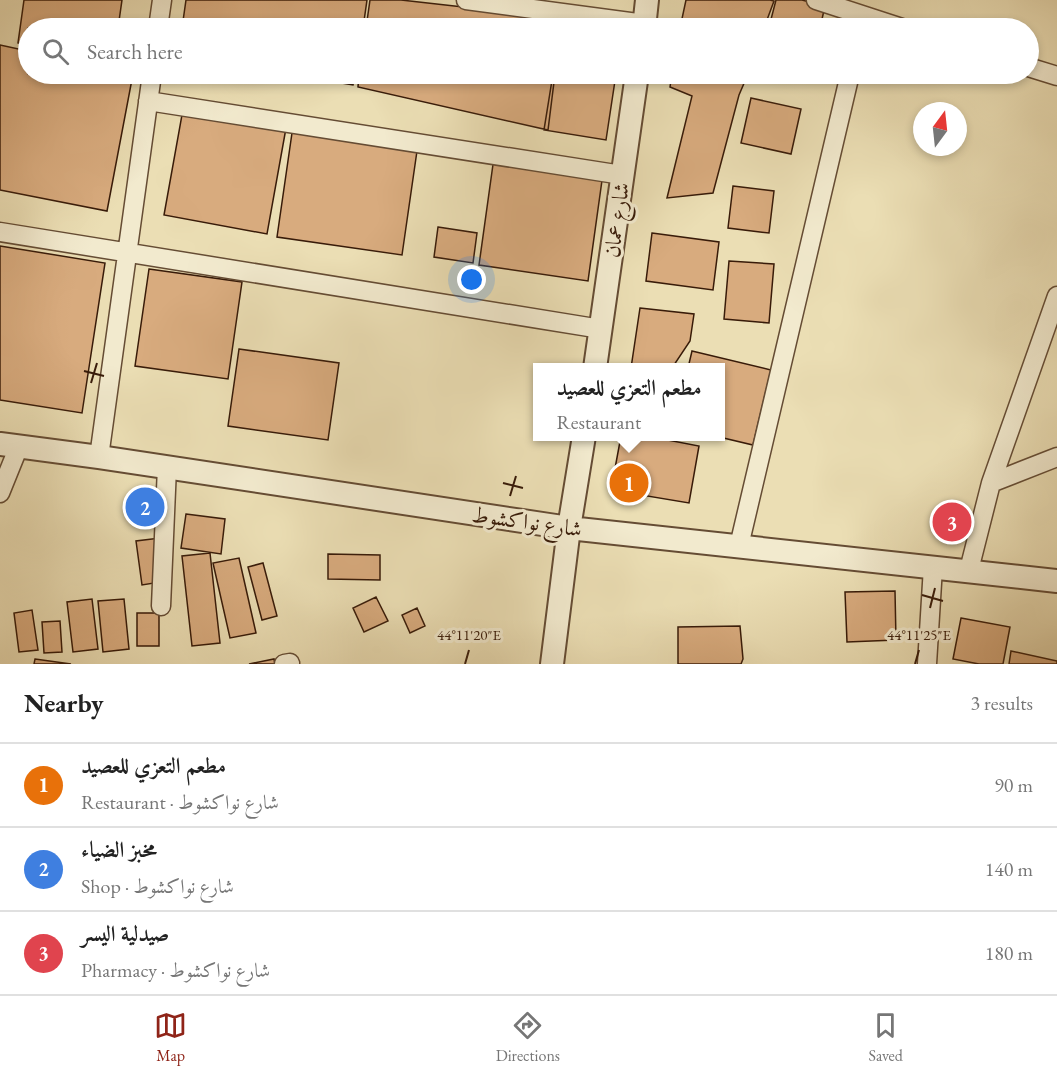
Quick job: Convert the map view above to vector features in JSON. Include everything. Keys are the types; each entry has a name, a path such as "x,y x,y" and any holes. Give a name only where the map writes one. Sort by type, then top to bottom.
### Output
{"street":[{"path":"159,18 162,0"},
{"path":"466,0 589,18"},
{"path":"645,18 648,0"},
{"path":"816,0 852,18"},
{"path":"1039,70 1057,76"},
{"path":"99,457 151,84"},
{"name":"شارع عمان","path":"596,363 636,84"},
{"path":"739,546 848,84"},
{"path":"148,101 622,175"},
{"path":"0,232 601,329"},
{"path":"969,570 991,483 1057,296"},
{"path":"552,664 569,528 583,441"},
{"path":"0,493 9,445"},
{"name":"شارع نواكشوط","path":"9,445 569,528 1057,581"},
{"path":"991,483 1057,457"},
{"path":"161,606 167,467"},
{"path":"927,664 933,567"},
{"path":"284,664 290,663"}],"building":[{"path":"24,0 122,0 119,18 21,18"},
{"path":"186,0 367,0 364,18 183,18"},
{"path":"370,0 401,0 561,18 367,18"},
{"path":"686,0 774,1 768,18 682,18"},
{"path":"776,0 802,0 825,6 822,18 771,18"},
{"path":"0,45 18,49 18,84 131,84 107,211 0,190"},
{"path":"358,84 554,84 548,130 358,87"},
{"path":"551,84 614,84 606,140 544,130"},
{"path":"670,84 744,84 713,193 667,198 692,96 670,87"},
{"path":"185,98 288,117 267,234 164,215"},
{"path":"751,98 801,109 791,154 741,143"},
{"path":"293,126 418,144 402,255 277,237"},
{"path":"495,150 604,166 588,281 479,265"},
{"path":"733,186 774,191 769,233 728,228"},
{"path":"438,227 477,233 473,263 434,257"},
{"path":"652,233 719,242 713,290 646,281"},
{"path":"0,246 105,263 82,413 0,400"},
{"path":"729,261 774,264 769,323 724,319"},
{"path":"149,269 242,282 228,379 135,366"},
{"path":"640,308 694,314 690,341 675,363 632,363"},
{"path":"239,349 339,363 328,440 228,426"},
{"path":"692,351 771,370 753,445 725,438 725,363 689,363"},
{"path":"620,441 673,441 699,446 689,503 611,490"},
{"path":"186,514 225,519 221,554 181,548"},
{"path":"160,538 167,581 142,585 136,541"},
{"path":"210,553 220,643 192,646 182,556"},
{"path":"328,554 380,555 380,580 328,579"},
{"path":"239,558 256,633 230,638 213,563"},
{"path":"263,563 277,616 262,620 248,567"},
{"path":"895,591 896,640 847,642 845,592"},
{"path":"376,597 388,621 364,632 353,608"},
{"path":"92,599 98,649 73,652 67,602"},
{"path":"124,599 129,649 103,652 98,601"},
{"path":"417,608 425,626 410,633 402,615"},
{"path":"32,610 38,650 19,652 14,613"},
{"path":"137,613 159,613 159,646 137,646"},
{"path":"961,618 1010,627 1003,664 979,664 953,659"},
{"path":"60,621 62,652 44,653 42,622"},
{"path":"740,626 743,659 741,664 678,664 678,627"},
{"path":"1011,651 1057,661 1057,664 1009,664"},
{"path":"35,659 71,664 34,664"},
{"path":"274,659 275,664 249,664"}],"place":[{"name":"مطعم التعزي للعصيد","path":"629,483"},
{"name":"مخبز الضياء","path":"145,507"},
{"name":"صيدلية اليسر","path":"952,522"}]}
